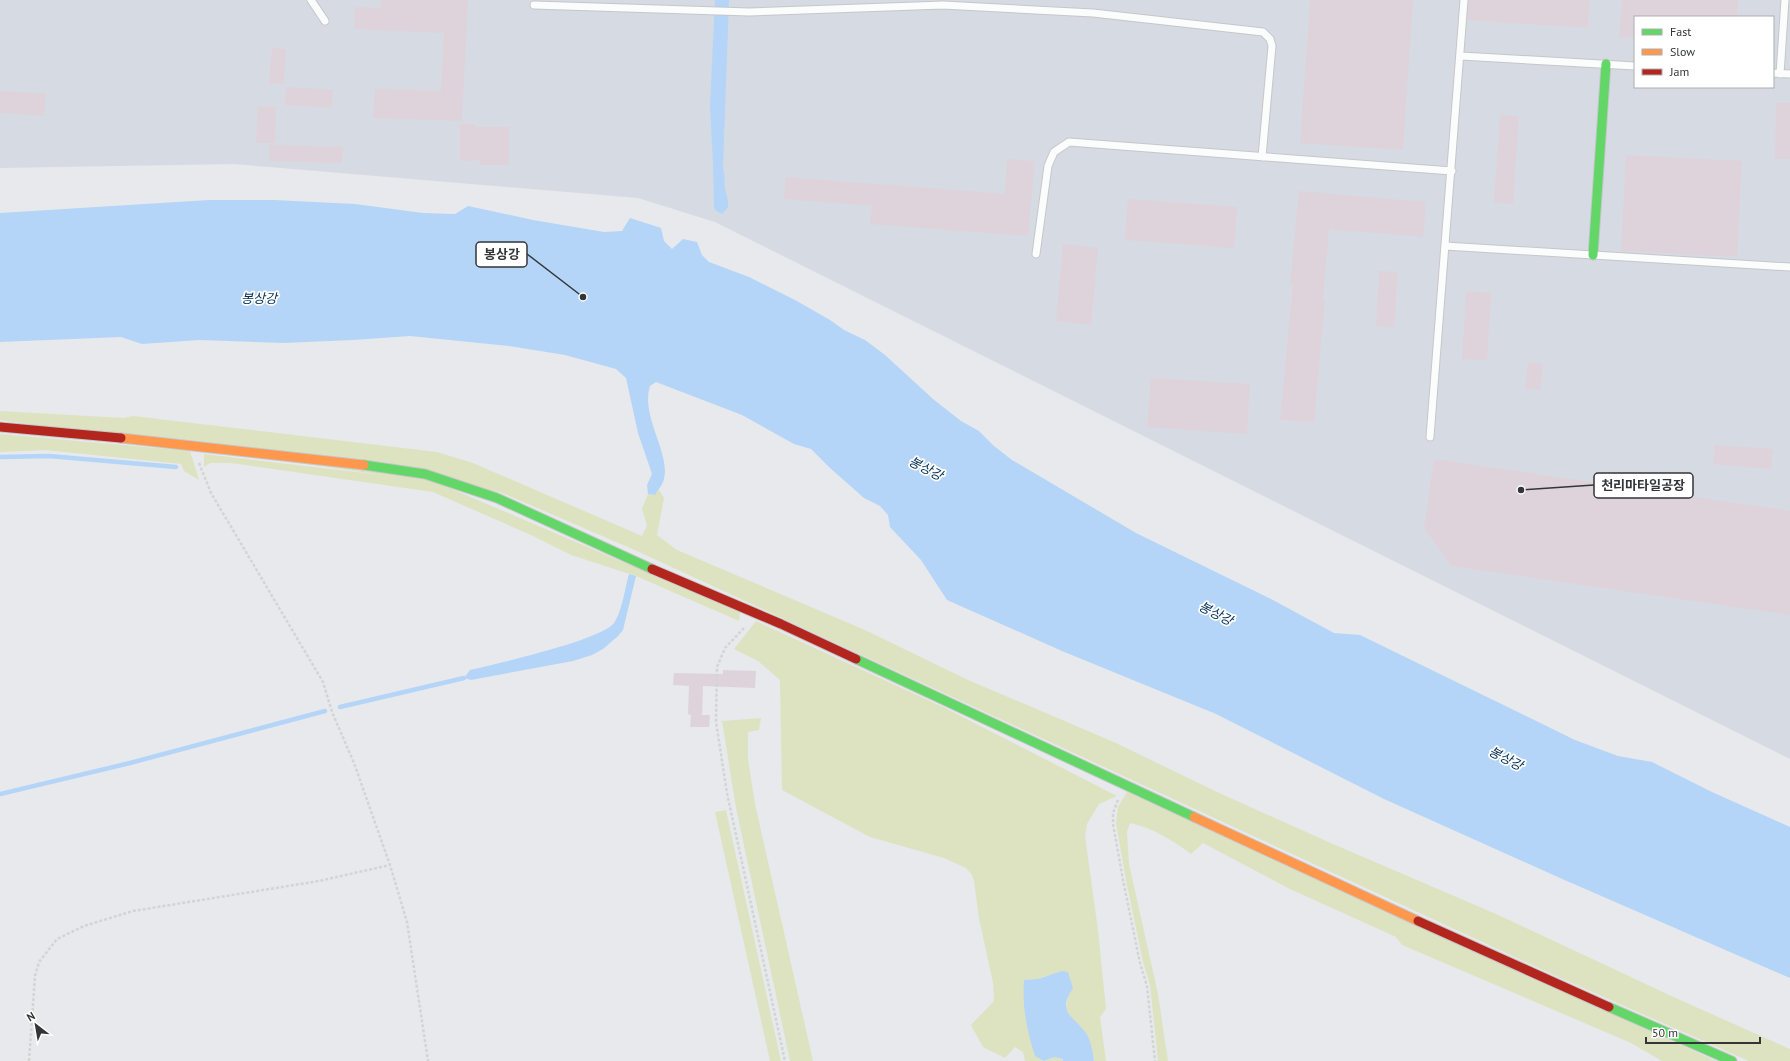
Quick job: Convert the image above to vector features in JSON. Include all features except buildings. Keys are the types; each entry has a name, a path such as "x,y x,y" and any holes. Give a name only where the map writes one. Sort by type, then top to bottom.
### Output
{"main road":[{"path":"1593,255 1606,64"},
{"path":"0,426 195,445 363,464 425,474 497,498 630,560 757,614 924,690 1126,786 1546,979 1732,1061"}],"lane":[{"path":"311,0 324,21"},
{"path":"1430,437 1461,56 1464,0"},
{"path":"1785,0 1776,74 1790,74"},
{"path":"534,5 749,12 943,5 1093,13 1263,32 1270,39 1272,46 1262,157"},
{"path":"1461,56 1634,66"},
{"path":"1036,254 1048,166 1054,152 1068,142 1452,171"},
{"path":"1445,246 1790,267"}],"path":[{"path":"195,445 200,466 211,494 323,682 332,712 354,763 390,865 406,922 428,1061"},
{"path":"757,614 725,648 717,667 716,722 727,793 785,1061"},
{"path":"1126,786 1115,806 1113,824 1140,963 1147,986 1155,1061"},
{"path":"29,1061 35,976 39,962 56,939 84,926 134,911 319,881 390,865"}],"shaded area":[{"path":"0,0 1790,0 1790,759 715,222 638,198 234,164 0,168"}],"green space":[{"path":"0,411 124,418 133,416 437,452 473,463 642,536 647,525 642,509 648,494 654,495 659,490 664,498 657,535 677,550 865,630 966,679 1116,743 1217,792 1496,914 1680,1000 1790,1049 1790,1061 1749,1061 1556,976 637,551 500,492 0,420"},
{"path":"0,434 190,451 199,480 184,471 181,464 45,450 0,452"},
{"path":"204,454 433,481 740,612 739,621 636,576 571,555 531,535 433,492 231,463 210,463 204,467"},
{"path":"756,621 945,708 1117,796 1099,804 1087,824 1085,836 1098,930 1106,1009 1100,1017 1106,1061 1094,1061 1092,1051 1080,1026 1071,1019 1066,1008 1068,996 1049,975 1038,979 1024,980 1044,1061 1025,1061 1023,1052 1015,1047 1005,1058 983,1047 971,1025 994,1001 993,983 979,918 972,875 966,868 944,858 870,837 782,790 780,680 758,661 734,649"},
{"path":"761,718 759,730 748,732 748,759 755,804 813,1061 790,1061 736,808 722,721"},
{"path":"1127,792 1716,1061 1662,1061 1631,1043 1402,945 1396,937 1290,889 1203,843 1191,854 1162,835 1147,828 1130,823 1127,832 1129,864 1158,994 1168,1061 1158,1061 1150,985 1143,962 1116,823 1118,807"},
{"path":"726,810 781,1061 770,1061 715,812"},
{"path":"1054,1057 1063,1059 1063,1061 1044,1061"}],"water":[{"path":"715,0 729,0 723,168 728,207 722,214 715,210 714,206 710,106"},
{"path":"209,200 274,200 355,204 423,213 455,214 468,206 533,220 604,232 622,231 630,218 661,228 664,241 672,249 683,239 697,242 702,255 709,262 749,277 795,300 830,320 844,330 865,340 885,355 933,399 961,421 979,431 994,446 1012,460 1136,533 1271,599 1334,633 1360,635 1575,740 1618,756 1652,762 1712,792 1790,827 1790,978 1560,878 1384,799 1216,714 1062,651 947,600 921,560 890,527 888,515 880,506 864,498 811,449 794,444 742,415 656,382 650,386 648,398 649,411 661,448 665,471 663,482 655,495 648,494 647,485 652,474 638,433 626,378 616,369 565,355 509,346 410,336 284,343 199,340 142,344 121,337 0,342 0,213"},
{"path":"629,574 636,576 623,630 603,649 592,655 573,661 471,680 464,678 470,670 547,651 590,637 605,630 614,623 617,618"},
{"path":"1062,971 1068,972 1073,988 1068,996 1066,1009 1088,1036 1092,1047 1094,1061 1063,1061 1063,1059 1054,1057 1044,1061 1035,1056 1026,1019 1024,980 1038,979"}],"waterway":[{"path":"0,457 49,456 176,467"},
{"path":"340,707 464,678"},
{"path":"0,794 130,763 325,711"}],"traffic: fast":[{"path":"1593,255 1606,64"},
{"path":"364,465 425,474 497,498 652,569"},
{"path":"856,659 1194,817"},
{"path":"1609,1007 1732,1061"}],"traffic: slow":[{"path":"121,438 364,465"},
{"path":"1194,817 1418,921"}],"traffic: jam":[{"path":"0,427 121,438"},
{"path":"652,569 781,624 856,659"},
{"path":"1418,921 1609,1007"}],"place":[{"name":"봉상강","path":"583,297"},
{"name":"천리마타일공장","path":"1521,490"}]}
